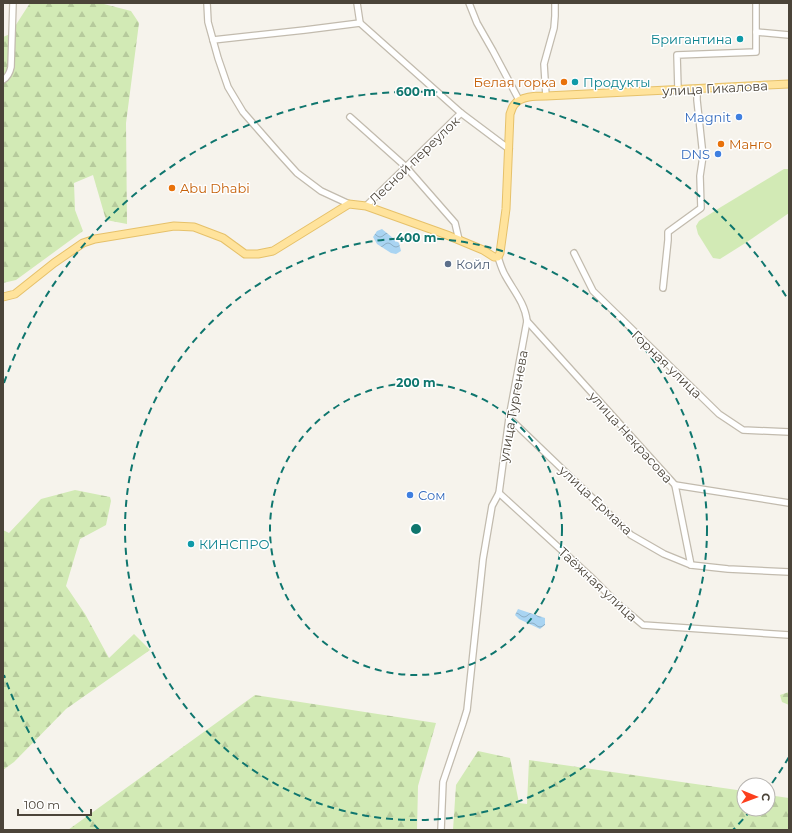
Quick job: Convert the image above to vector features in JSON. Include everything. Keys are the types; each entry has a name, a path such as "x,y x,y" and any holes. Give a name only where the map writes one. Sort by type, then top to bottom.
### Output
{"main road":[{"name":"улица Гикалова","path":"519,100 527,97 789,84"},
{"path":"3,297 14,294 83,243 95,239 174,226 194,226 223,238 245,254 258,254 273,251 349,204 366,206 459,240 483,250 494,258 498,257 500,253 506,209 510,114 514,105 519,100"}],"street":[{"path":"3,80 9,74 11,67 13,3"},
{"path":"207,3 208,22 218,58 228,87 243,112 297,173 321,191 349,204"},
{"path":"357,3 360,23 461,113 509,149"},
{"path":"469,3 476,23 519,100"},
{"path":"546,96 544,64 554,28 555,3"},
{"path":"678,89 677,55 756,52 756,3"},
{"path":"213,40 360,23"},
{"path":"756,32 789,35"},
{"path":"663,288 668,232 701,208 700,176 703,156 697,89"},
{"name":"Лесной переулок","path":"366,206 461,113"},
{"path":"350,117 406,167 455,223 459,240"},
{"name":"Горная улица","path":"574,252 593,291 719,414 743,430 789,432"},
{"name":"улица Тургенева","path":"441,830 443,782 467,710 483,559 492,506 499,493 509,418 527,320 526,313 521,302 504,274 498,257"},
{"name":"улица Некрасова","path":"527,320 675,485 789,503"},
{"name":"улица Ермака","path":"509,418 631,534 664,554 691,565 728,569 789,572"},
{"path":"675,485 691,565"},
{"name":"Таёжная улица","path":"499,493 592,578 617,603 643,625 789,635"}],"green space":[{"path":"30,3 100,3 131,11 139,23 126,123 127,224 106,220 93,175 74,183 75,210 83,231 16,280 3,283 3,37 10,34"},
{"path":"784,169 789,169 789,213 720,259 713,258 698,234 696,226 699,221"},
{"path":"75,490 110,497 111,501 106,525 80,539 66,586 85,614 109,658 134,634 150,650 66,709 14,762 3,770 3,530 9,533 41,499"},
{"path":"789,692 789,705 782,702 780,695"},
{"path":"255,695 436,723 418,786 417,830 68,830"},
{"path":"478,751 510,758 519,803 527,804 529,760 736,790 736,817 776,817 776,796 789,798 789,830 453,830 456,785"}],"water":[{"path":"382,229 399,243 401,251 396,254 391,253 377,244 373,237 377,231"},
{"path":"518,609 545,618 545,625 540,629 519,619 515,615"}],"place":[{"name":"Бригантина","path":"740,39"},
{"name":"Белая горка","path":"564,82"},
{"name":"Продукты","path":"575,82"},
{"name":"Magnit","path":"739,117"},
{"name":"Манго","path":"721,144"},
{"name":"DNS","path":"718,154"},
{"name":"Abu Dhabi","path":"172,188"},
{"name":"Койл","path":"448,264"},
{"name":"Сом","path":"410,495"},
{"name":"КИНСПРО","path":"191,544"}]}
